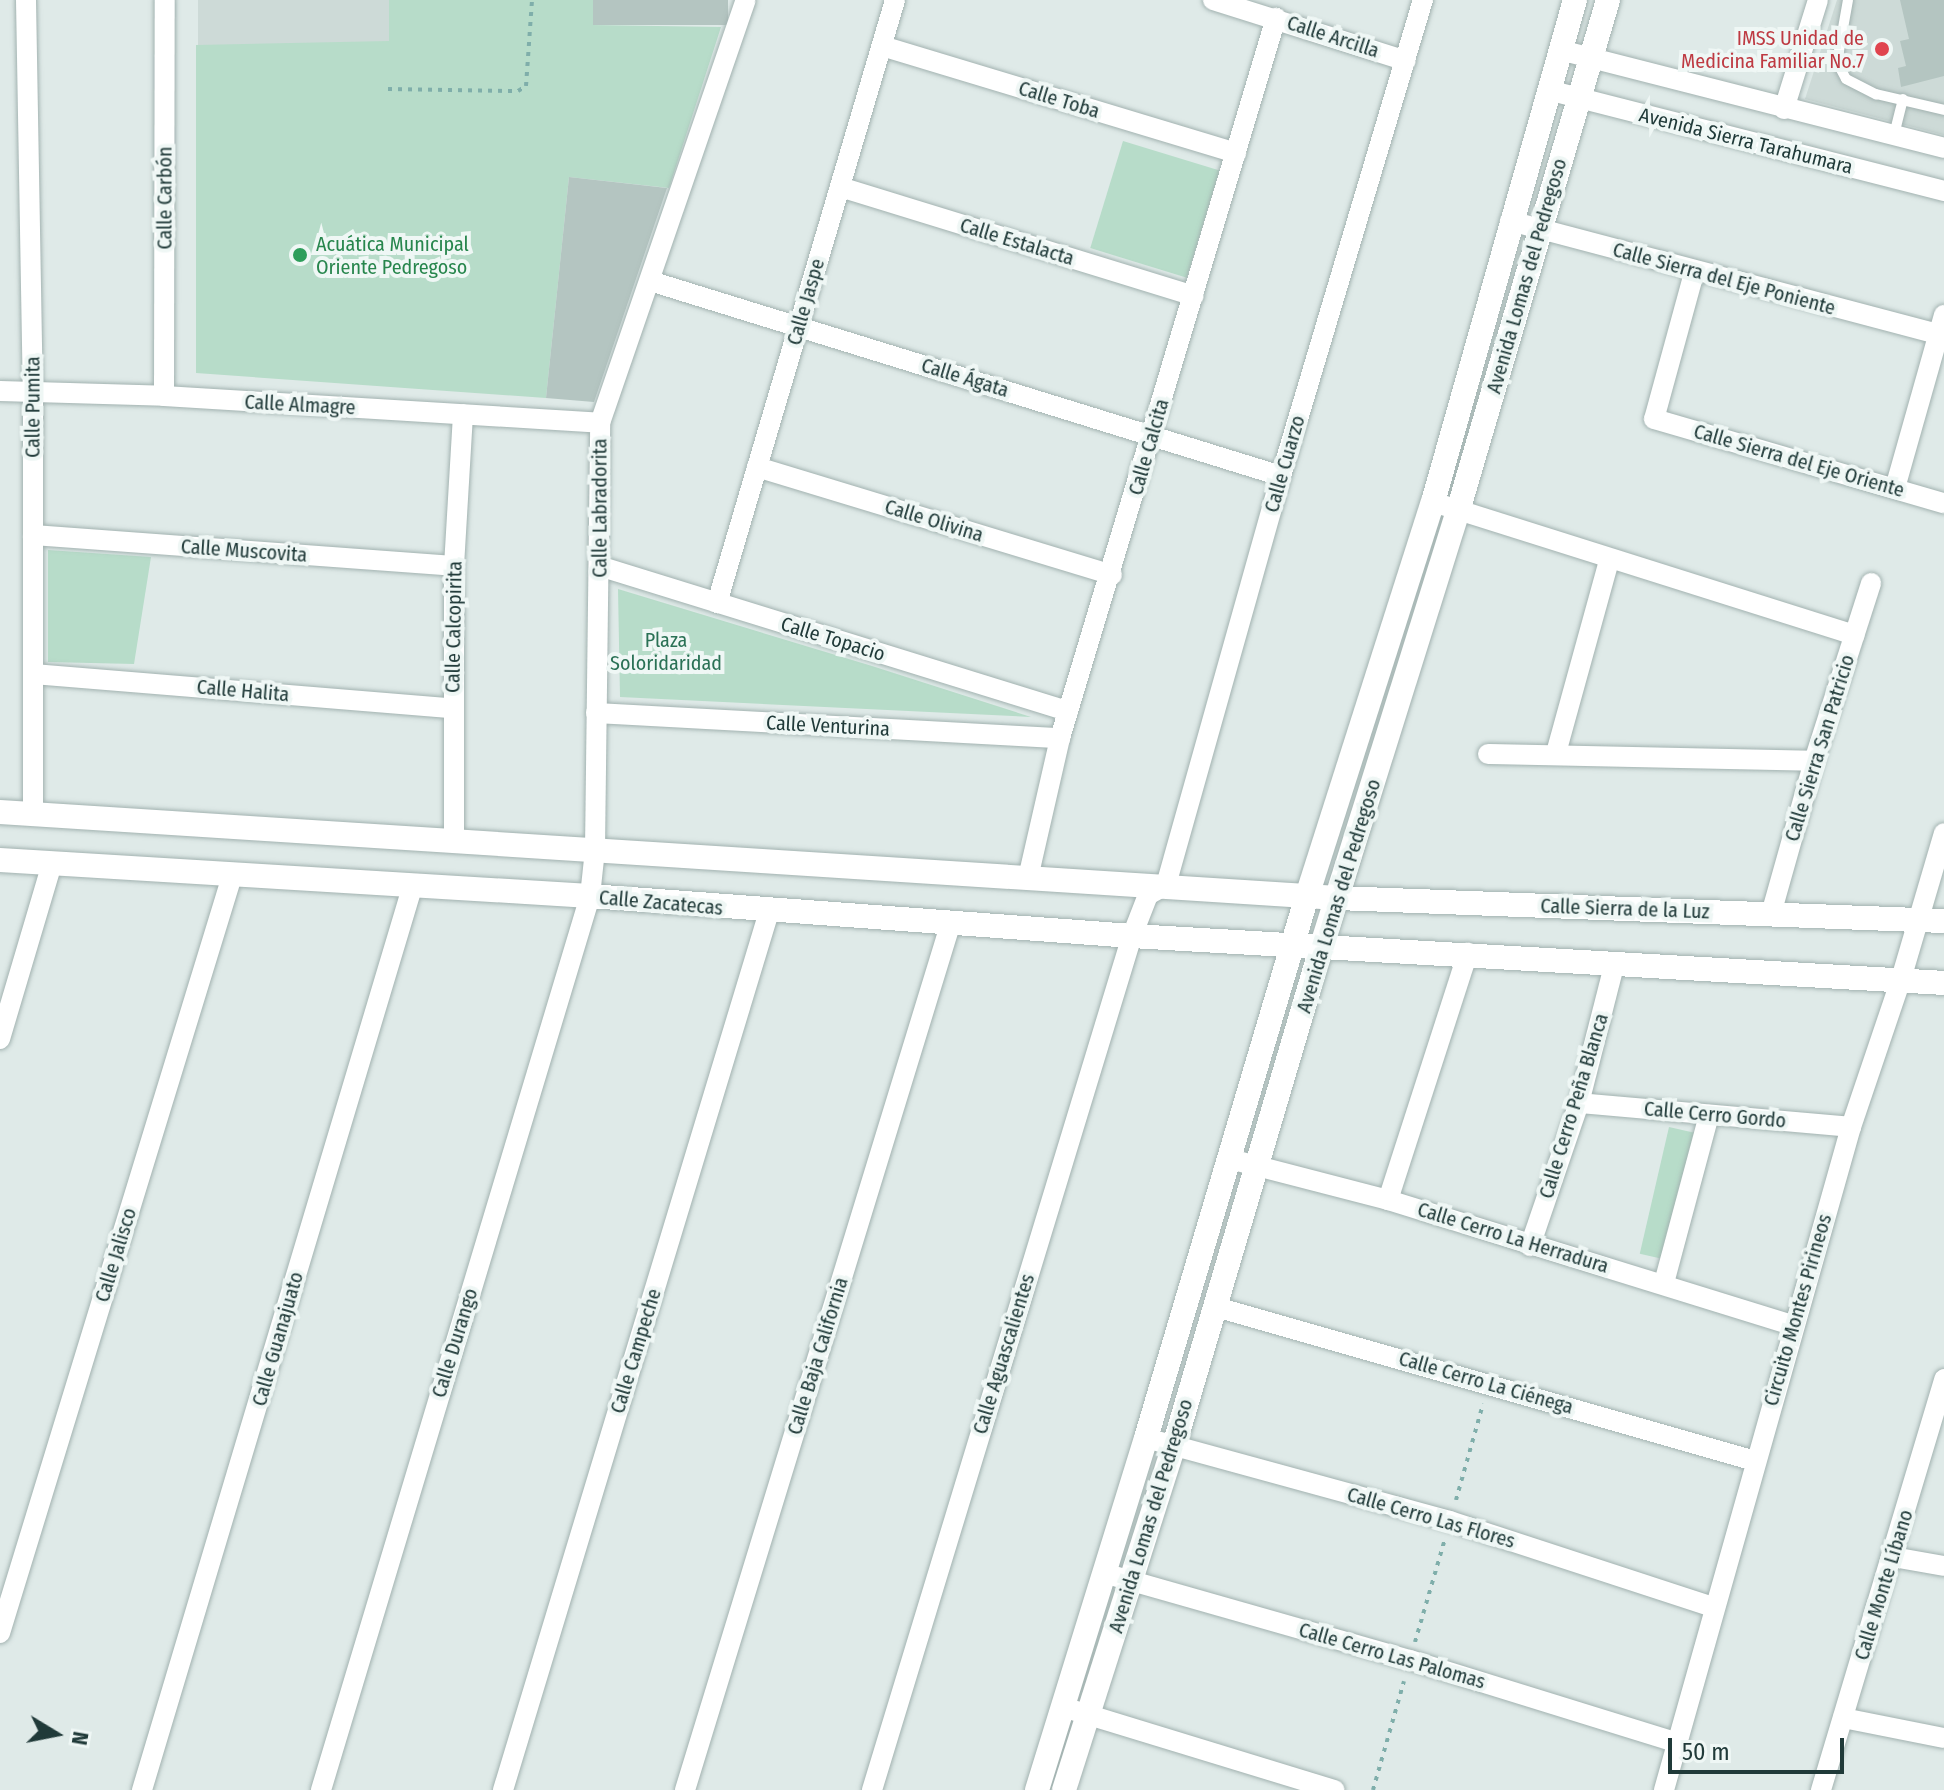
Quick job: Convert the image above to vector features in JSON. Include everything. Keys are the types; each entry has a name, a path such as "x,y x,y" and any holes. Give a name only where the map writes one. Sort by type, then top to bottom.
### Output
{"street":[{"name":"Calle Pumita","path":"26,0 33,392 33,814"},
{"name":"Calle Carbón","path":"164,396 165,0"},
{"name":"Calle Labradorita","path":"593,873 600,423 746,0"},
{"name":"Calle Jaspe","path":"717,603 895,0"},
{"name":"Calle Arcilla","path":"1213,0 1406,61"},
{"name":"Calle Cuarzo","path":"1135,928 1157,890 1423,0"},
{"name":"Avenida Lomas del Pedregoso","path":"1037,1790 1146,1438 1307,896 1433,502 1575,0"},
{"name":"Avenida Lomas del Pedregoso","path":"1064,1790 1174,1446 1323,942 1458,511 1608,0"},
{"path":"1784,109 1818,0"},
{"name":"Calle Calcita","path":"1028,878 1060,738 1112,575 1276,18"},
{"name":"Calle Toba","path":"882,46 1236,153"},
{"name":"Avenida Sierra Tarahumara","path":"1560,50 1944,148"},
{"name":"Avenida Sierra Tarahumara","path":"1548,90 1944,191"},
{"name":"Calle Estalacta","path":"840,187 1194,296"},
{"name":"Calle Sierra del Eje Poniente","path":"1510,221 1694,273 1941,325"},
{"name":"Calle Sierra del Eje Oriente","path":"1694,273 1654,419 1944,503"},
{"name":"Calle Ágata","path":"650,281 1281,476"},
{"path":"1895,488 1941,325"},
{"name":"Calle Almagre","path":"0,391 164,396 600,423"},
{"name":"Calle Calcopirita","path":"454,840 454,566 463,414"},
{"name":"Calle Olivina","path":"757,467 1112,575"},
{"path":"1433,502 1854,635"},
{"name":"Calle Muscovita","path":"33,535 454,566"},
{"path":"1556,753 1609,560"},
{"name":"Calle Topacio","path":"599,566 1068,711"},
{"name":"Calle Sierra San Patricio","path":"1771,914 1814,761 1871,583"},
{"name":"Calle Halita","path":"34,674 452,708"},
{"name":"Calle Venturina","path":"596,713 1060,738"},
{"path":"1488,754 1556,753 1814,761"},
{"name":"Calle Zacatecas","path":"0,812 454,840 769,912 1135,928 1323,942"},
{"name":"Circuito Montes Pirineos","path":"1664,1790 1713,1607 1851,1127 1903,974 1944,833"},
{"name":"Calle Zacatecas","path":"0,860 412,888 593,873 1028,878 1157,890 1307,896"},
{"path":"0,1039 52,864"},
{"name":"Calle Durango","path":"321,1790 593,873"},
{"name":"Calle Jalisco","path":"0,1633 232,876"},
{"name":"Calle Guanajuato","path":"142,1790 412,888"},
{"name":"Calle Sierra de la Luz","path":"1307,896 1771,914 1915,928 1944,921"},
{"name":"Calle Campeche","path":"503,1790 769,912"},
{"name":"Calle Baja California","path":"685,1790 951,922"},
{"name":"Calle Aguascalientes","path":"872,1790 1135,928"},
{"path":"1323,942 1614,966 1903,974 1944,983"},
{"path":"1388,1200 1468,953"},
{"name":"Calle Cerro Peña Blanca","path":"1530,1246 1579,1103 1614,966"},
{"name":"Calle Cerro Gordo","path":"1579,1103 1851,1127"},
{"path":"1664,1283 1709,1115"},
{"name":"Calle Cerro La Herradura","path":"1230,1159 1388,1200 1530,1246 1664,1283 1794,1326"},
{"name":"Calle Cerro La Ciénega","path":"1216,1307 1755,1461"},
{"name":"Calle Monte Líbano","path":"1821,1790 1943,1385"},
{"name":"Calle Cerro Las Flores","path":"1146,1438 1450,1521 1713,1607"},
{"path":"1893,1557 1944,1566"},
{"name":"Calle Cerro Las Palomas","path":"1104,1573 1410,1660 1678,1743"},
{"path":"1063,1707 1335,1790"},
{"path":"1843,1718 1944,1738"}],"lane":[{"path":"1848,0 1837,62 1846,79 1876,94 1944,110"},
{"path":"1894,135 1903,99"}],"path":[{"path":"388,89 518,91 526,86 532,0"},
{"path":"1373,1790 1489,1383"}],"shaded area":[{"path":"198,0 389,0 389,45 198,45"},
{"name":"IMSS Unidad de Medicina Familiar No.7","path":"1837,0 1944,0 1944,135 1805,99"}],"green space":[{"path":"389,0 593,0 593,25 721,27 669,188 569,177 546,398 196,373 196,45 389,41"},
{"path":"1123,141 1220,171 1187,278 1090,248"},
{"path":"48,550 151,557 134,664 48,662"},
{"name":"Plaza Soloridaridad","path":"618,589 872,666 1031,717 620,697"},
{"path":"1669,1127 1694,1133 1665,1260 1640,1254"}],"building":[{"path":"593,0 728,0 728,25 593,25"},
{"path":"1900,0 1944,0 1944,76 1901,87 1898,68 1906,66 1900,41 1909,39"},
{"path":"569,177 667,188 594,402 546,398"}],"place":[{"name":"IMSS Unidad de Medicina Familiar No.7","path":"1882,49"},
{"name":"Acuática Municipal Oriente Pedregoso","path":"300,255"}]}
